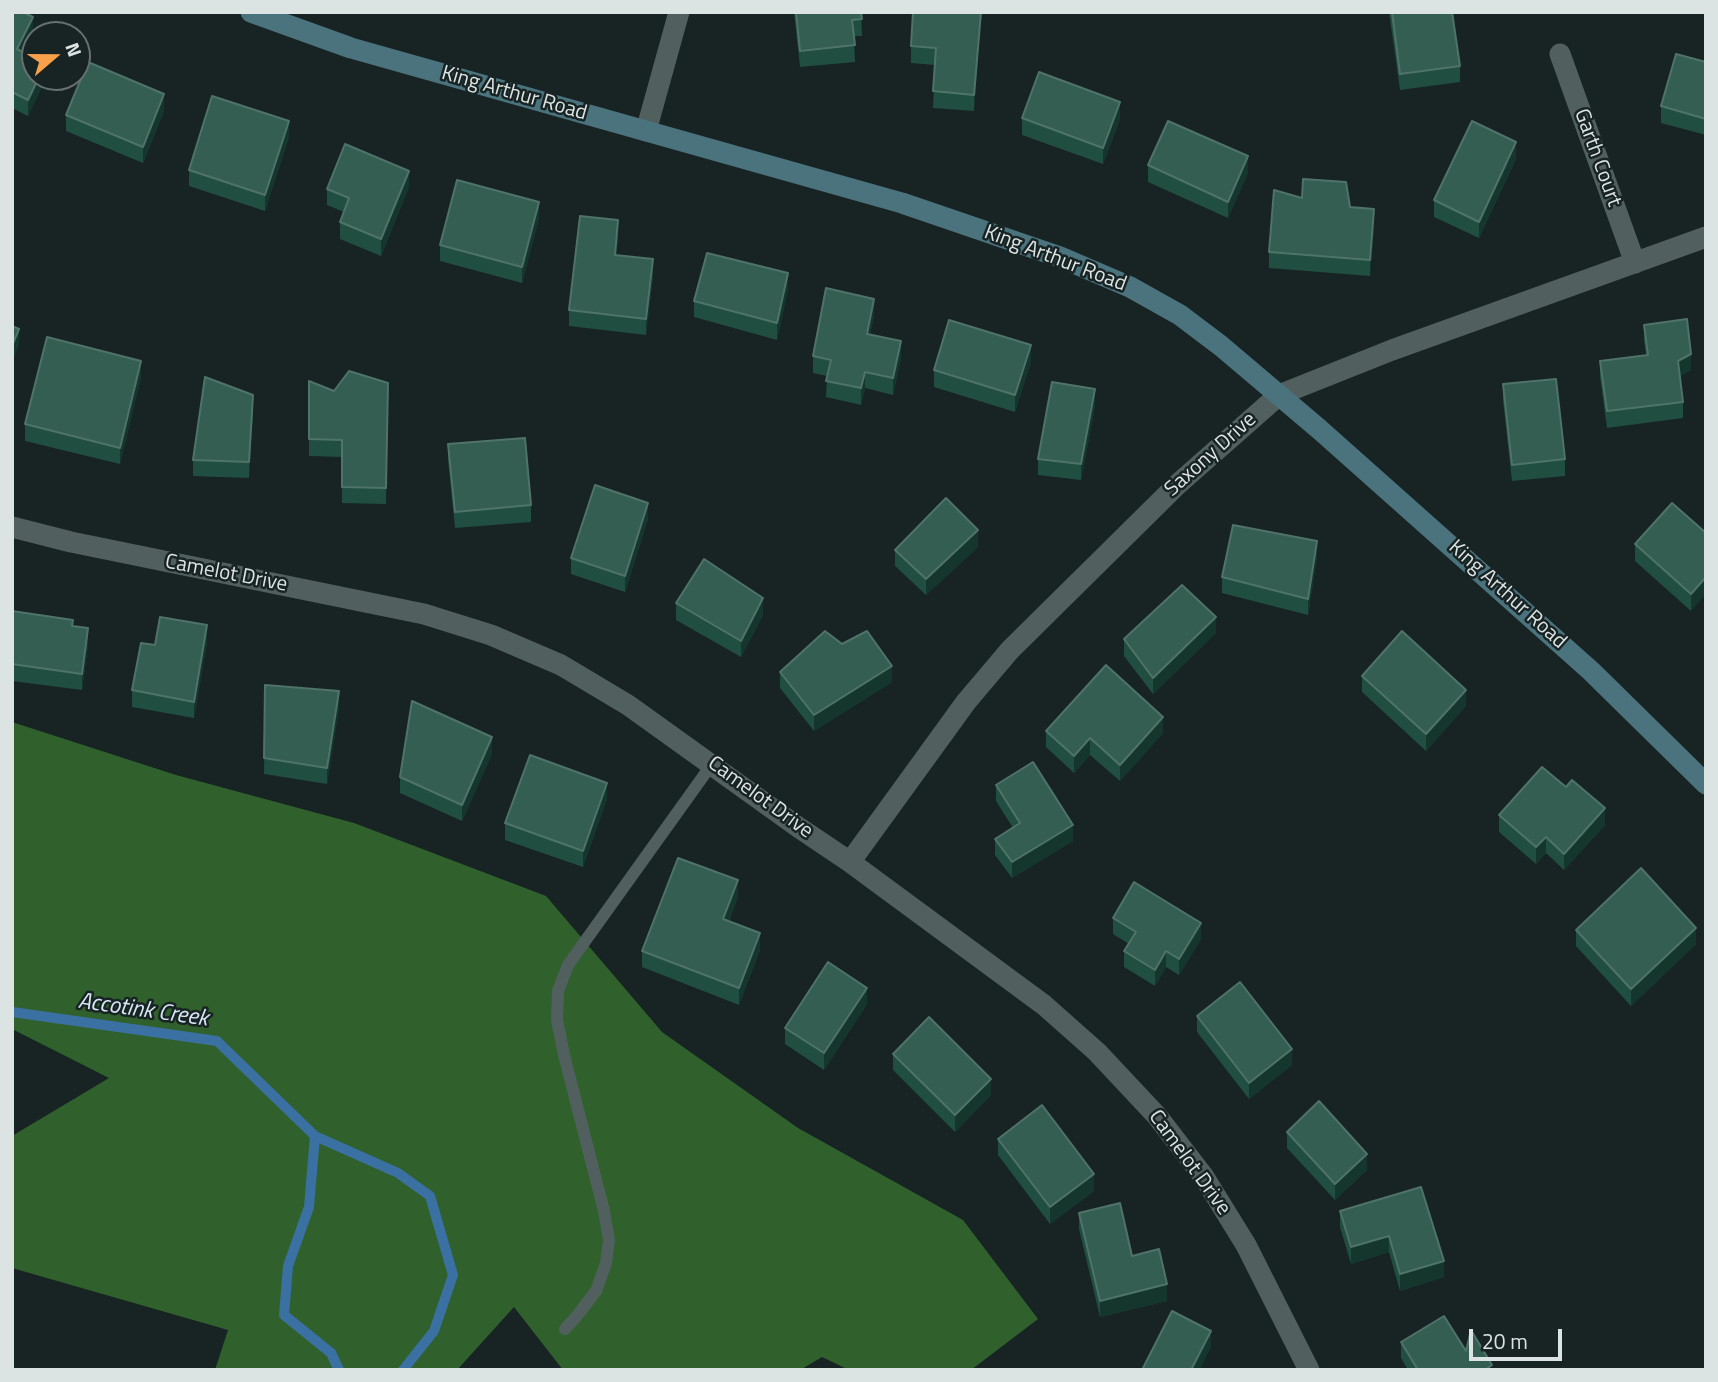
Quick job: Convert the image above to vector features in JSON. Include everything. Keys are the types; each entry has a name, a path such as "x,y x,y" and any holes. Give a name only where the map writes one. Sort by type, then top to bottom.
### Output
{"street":[{"name":"King Arthur Road","path":"251,12 351,48 902,203 1060,257 1130,287 1180,315 1221,345 1279,395 1591,671 1706,784"},
{"path":"646,131 680,12"},
{"name":"Garth Court","path":"1560,54 1635,262"},
{"name":"Saxony Drive","path":"850,862 966,702 1010,650 1178,484 1279,395 1392,350 1706,237"},
{"name":"Camelot Drive","path":"12,527 71,542 424,614 491,635 561,665 628,705 1044,1004 1097,1052 1157,1116 1204,1177 1246,1245 1309,1370"}],"lane":[{"path":"565,1329 596,1291 606,1263 609,1240 564,1055 557,1020 558,991 568,965 712,764"}],"green space":[{"path":"12,722 176,775 354,823 546,896 662,1032 798,1128 963,1220 1038,1319 971,1370 849,1370 822,1357 800,1370 563,1370 514,1307 457,1370 215,1370 228,1330 12,1268 12,1136 109,1078 12,1029"}],"building":[{"path":"12,12 23,12 33,17 31,21 21,21 21,41 17,49 21,51 21,91 32,91 28,100 12,92"},
{"path":"796,12 861,12 862,19 852,20 855,45 800,51"},
{"path":"913,12 981,12 974,95 933,91 936,48 911,46"},
{"path":"1392,12 1452,12 1460,66 1400,74"},
{"path":"1676,54 1706,62 1706,119 1661,106"},
{"path":"91,63 164,94 143,147 66,115 76,91 91,91"},
{"path":"1039,72 1120,102 1103,148 1022,118"},
{"path":"212,96 289,121 265,195 189,170"},
{"path":"1168,121 1248,156 1228,202 1148,165"},
{"path":"1472,121 1516,142 1479,222 1434,200"},
{"path":"345,144 409,171 381,239 340,222 349,198 327,189"},
{"path":"1303,179 1346,182 1350,207 1374,209 1370,260 1269,252 1274,190 1302,198"},
{"path":"457,180 539,202 522,267 440,245"},
{"path":"580,216 618,220 615,255 653,259 646,319 569,310"},
{"path":"707,253 788,273 777,323 694,301"},
{"path":"826,288 874,299 867,334 901,341 893,378 865,372 861,388 826,381 831,360 813,356"},
{"path":"1687,319 1691,354 1678,361 1683,402 1607,411 1600,361 1648,355 1644,325"},
{"path":"949,320 1031,345 1015,395 934,370"},
{"path":"12,326 19,329 12,346"},
{"path":"47,337 141,361 120,448 25,424"},
{"path":"349,371 388,383 386,488 342,487 342,440 309,439 309,381 334,391"},
{"path":"205,377 253,395 249,462 193,460"},
{"path":"1556,379 1565,459 1512,465 1503,384"},
{"path":"1052,382 1095,389 1081,464 1038,459"},
{"path":"525,438 531,505 455,512 448,444"},
{"path":"595,485 648,503 625,576 571,558"},
{"path":"946,498 978,530 926,579 895,550"},
{"path":"1672,503 1706,533 1706,577 1691,594 1635,544"},
{"path":"1233,525 1317,541 1308,599 1222,577"},
{"path":"704,559 763,598 741,641 676,603"},
{"path":"1182,585 1216,617 1153,678 1124,639"},
{"path":"12,611 73,620 72,626 88,628 82,674 12,664"},
{"path":"160,617 207,625 194,702 132,690 141,643 155,645"},
{"path":"825,631 842,644 867,631 892,666 814,715 780,672"},
{"path":"1402,631 1466,690 1426,734 1362,676"},
{"path":"1106,665 1163,717 1120,765 1090,738 1074,756 1046,731"},
{"path":"265,685 339,691 327,768 264,758"},
{"path":"412,701 492,737 462,805 400,777"},
{"path":"530,755 607,783 583,851 505,823"},
{"path":"1033,762 1073,825 1012,862 995,839 1020,823 996,785"},
{"path":"1542,767 1566,787 1572,780 1605,808 1564,854 1546,837 1536,847 1499,815"},
{"path":"678,858 738,880 723,919 760,933 739,988 642,951"},
{"path":"1641,868 1696,928 1631,989 1576,930"},
{"path":"1134,882 1201,923 1179,959 1166,951 1155,970 1124,951 1136,932 1113,918"},
{"path":"828,962 867,988 824,1053 785,1028"},
{"path":"1240,982 1292,1049 1249,1083 1197,1016"},
{"path":"929,1017 991,1079 955,1115 893,1054"},
{"path":"1319,1101 1367,1154 1335,1184 1287,1132"},
{"path":"1042,1105 1094,1174 1050,1207 998,1139"},
{"path":"1421,1187 1444,1261 1400,1274 1389,1236 1351,1247 1340,1211"},
{"path":"1120,1203 1132,1256 1159,1249 1167,1284 1100,1301 1079,1213"},
{"path":"1172,1311 1211,1331 1191,1370 1142,1370"},
{"path":"1444,1316 1466,1351 1471,1330 1492,1365 1485,1370 1418,1370 1401,1342"}],"waterway":[{"name":"Accotink Creek","path":"12,1012 217,1041 315,1136 309,1207 288,1266 284,1315 331,1353 339,1370"},
{"name":"Accotink Creek","path":"315,1136 398,1173 430,1196 453,1275 434,1331 403,1370"}]}
